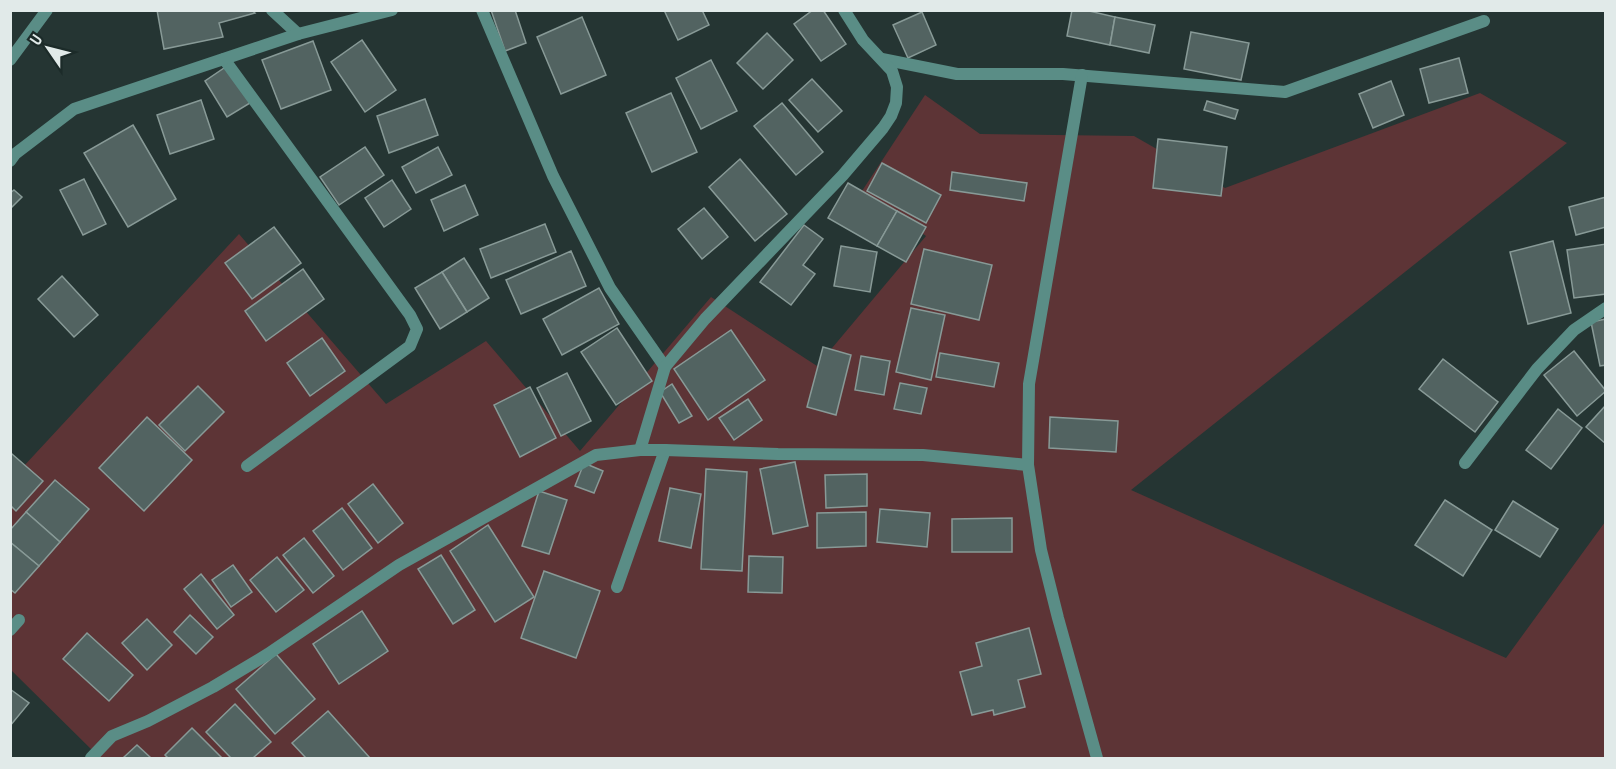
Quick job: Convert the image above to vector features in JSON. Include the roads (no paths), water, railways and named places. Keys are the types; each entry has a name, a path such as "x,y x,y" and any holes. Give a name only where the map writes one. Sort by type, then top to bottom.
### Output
{"street":[{"path":"10,60 47,10"},
{"path":"272,10 298,34"},
{"path":"12,155 74,109 298,34 392,10"},
{"path":"482,10 553,176 610,288 665,367"},
{"path":"640,450 665,367 705,319 843,175 883,128 896,103 897,87 892,71 863,40 844,10"},
{"path":"882,59 957,74 1082,75 1285,92 1484,21"},
{"path":"224,59 410,315 417,330 410,346 247,466"},
{"path":"1082,75 1029,384 1028,465 1041,550 1096,757"},
{"path":"1466,463 1537,369 1574,330 1605,308"},
{"path":"91,759 112,736 148,721 213,687 268,654 399,566 596,455 640,450 665,450 778,454 923,455 1028,465"},
{"path":"617,587 665,450"},
{"path":"10,630 20,620"}]}
